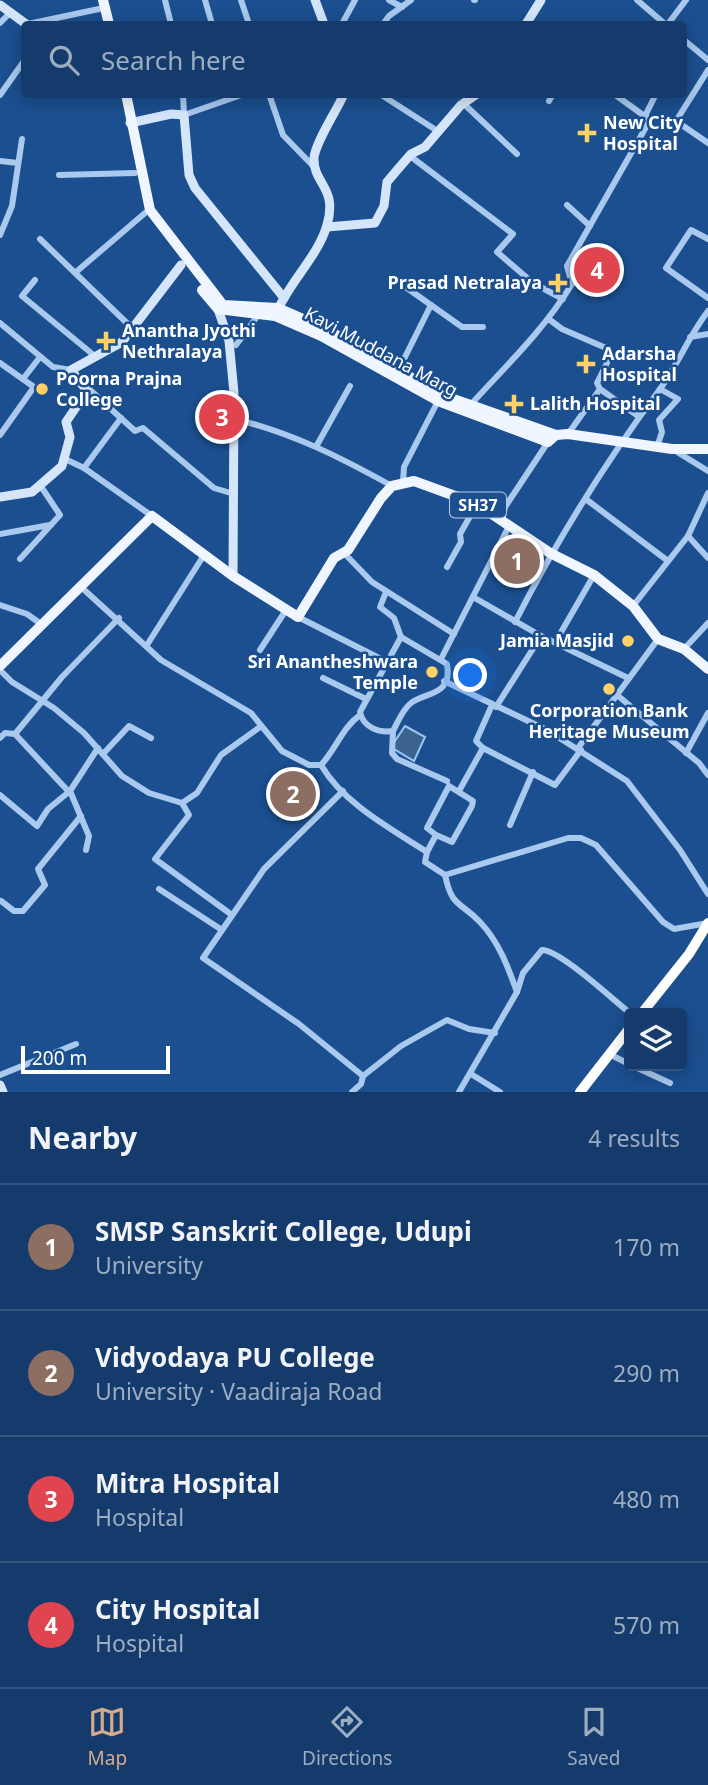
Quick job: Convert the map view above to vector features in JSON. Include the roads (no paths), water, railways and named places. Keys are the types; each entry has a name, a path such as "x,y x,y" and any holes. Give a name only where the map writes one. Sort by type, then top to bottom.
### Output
{"highway":[{"path":"646,1008 707,929"},
{"path":"653,1008 707,929"},
{"path":"580,1092 624,1035"},
{"path":"588,1092 624,1046"}],"main road":[{"path":"100,3 102,21"},
{"path":"100,3 108,21"},
{"path":"123,98 135,173 145,214 181,265 221,307"},
{"path":"124,98 150,210 221,307"},
{"name":"Kavi Muddana Marg","path":"221,307 277,312 326,329 398,371 472,408 552,439"},
{"name":"Kavi Muddana Marg","path":"221,307 259,314 277,312 438,401 552,439 568,434 672,449 708,449"},
{"path":"0,668 79,585 152,516 233,576 298,617 334,558 344,553 392,486 403,482"},
{"name":"SH37","path":"403,482 422,483 477,504 550,553 594,575 633,606 658,639"},
{"path":"658,639 684,649 708,669"}],"street":[{"path":"165,0 170,21"},
{"path":"205,0 211,21"},
{"path":"242,0 248,21"},
{"path":"316,0 323,21"},
{"path":"344,21 355,0"},
{"path":"389,0 402,7"},
{"path":"386,21 411,0"},
{"path":"528,21 541,0"},
{"path":"637,0 662,21"},
{"path":"668,21 686,0"},
{"path":"37,21 100,3"},
{"path":"0,5 22,21"},
{"path":"0,23 10,13"},
{"path":"687,42 708,60"},
{"path":"0,95 21,65"},
{"path":"708,70 676,121 708,143"},
{"path":"183,98 189,175 195,188 284,298"},
{"path":"130,123 170,114 184,115 232,98"},
{"path":"270,98 283,135 315,168 329,191 331,205 327,227 277,312"},
{"path":"315,168 314,156 342,98"},
{"path":"386,98 439,132"},
{"path":"327,227 375,223 384,206 387,182 410,156 425,146 472,98"},
{"path":"472,408 474,401 550,320 572,284 567,267 650,120 646,114 620,98"},
{"path":"646,114 654,98"},
{"path":"464,104 517,154"},
{"path":"0,235 12,206 22,139"},
{"path":"410,156 513,234 497,252 533,283 563,299"},
{"path":"0,161 18,163"},
{"path":"59,174 89,176 135,173"},
{"path":"567,205 590,226"},
{"path":"76,272 145,214"},
{"path":"708,239 691,230 666,268 708,298"},
{"path":"40,239 133,329"},
{"path":"0,323 53,367 71,370 122,342 181,265"},
{"path":"34,281 22,296 96,357"},
{"path":"397,281 462,327 483,327"},
{"path":"398,371 431,305"},
{"path":"221,307 229,341 234,419 233,576"},
{"path":"514,622 550,553 587,500 638,416 660,389 688,338 708,311"},
{"path":"236,345 259,314"},
{"path":"550,320 606,348 607,363 597,383 600,389 638,416"},
{"path":"688,338 697,334 708,334"},
{"path":"23,379 40,357"},
{"path":"0,363 34,387 0,435"},
{"path":"71,370 135,431 143,428 214,488 234,495"},
{"path":"0,497 28,493 40,485 65,459 65,447 70,437 66,422 84,396 86,386"},
{"path":"317,445 350,386"},
{"path":"568,434 600,389"},
{"path":"657,447 662,432 659,420 678,399 660,389"},
{"path":"403,482 404,467 438,401"},
{"path":"84,468 121,418"},
{"path":"234,419 281,431 317,445 392,486"},
{"path":"441,659 502,540 506,523 505,507 552,439"},
{"path":"672,449 708,471"},
{"path":"65,459 84,468 152,516"},
{"path":"20,559 52,525 60,512 40,485"},
{"path":"633,606 688,536 708,494"},
{"path":"587,500 668,561"},
{"path":"447,567 461,542 460,534 477,504"},
{"path":"0,534 52,525"},
{"path":"688,536 708,558"},
{"path":"344,553 358,570 386,592 452,637"},
{"path":"147,645 204,555"},
{"path":"556,641 594,575"},
{"path":"79,585 119,618 161,660 241,706 259,722 260,727 282,751 309,765 321,765 343,791 427,852"},
{"path":"386,592 380,607 394,618 401,637 441,659 447,664 448,673 430,697 409,704 393,731 392,752 397,759 447,781"},
{"path":"473,597 514,622 628,678"},
{"path":"0,606 18,614 26,613 41,624"},
{"path":"260,650 286,610"},
{"path":"298,617 385,661"},
{"path":"15,734 119,618"},
{"path":"684,649 708,623"},
{"path":"541,636 491,704 476,741 482,750 533,772 555,785 658,639"},
{"path":"321,765 348,723 360,715 385,661 401,637"},
{"path":"0,668 12,682 43,701 101,751 122,776 149,793 183,803"},
{"path":"323,678 366,699"},
{"path":"444,681 547,730 627,781 680,850 708,894"},
{"path":"617,695 686,752 708,775"},
{"path":"686,752 708,713"},
{"path":"360,715 373,729 383,733 393,731"},
{"path":"0,794 37,826 48,809 70,792 101,751 129,726 151,738"},
{"path":"183,803 197,793 221,755 260,727"},
{"path":"0,738 5,733 15,734 70,792 89,836 86,850"},
{"path":"459,791 482,750"},
{"path":"510,825 533,772"},
{"path":"449,786 459,791 473,801 452,842 427,828 446,789 449,786"},
{"path":"343,791 264,869 203,958 299,1024 363,1076"},
{"path":"183,803 188,815 155,859 232,915"},
{"path":"1,901 14,911 23,911 46,885 38,869 81,816"},
{"path":"436,835 425,862 445,875 450,898 481,922 503,953 517,992"},
{"path":"445,875 568,838 581,838 596,845 663,922 674,929 707,929"},
{"path":"159,889 222,930"},
{"path":"459,1092 495,1033 517,992 523,973 544,949 624,1009"},
{"path":"352,1092 361,1084 363,1076 401,1046 449,1020 469,1029 495,1033"},
{"path":"0,1075 76,1044"},
{"path":"615,1057 624,1062"},
{"path":"644,1071 670,1083"},
{"path":"471,1074 500,1092"},
{"path":"0,1085 4,1092"}],"water":[{"path":"405,726 425,737 414,761 394,749 393,744"}],"place":[{"name":"New City Hospital","path":"587,133"},
{"name":"City Hospital","path":"597,270"},
{"name":"Prasad Netralaya","path":"558,283"},
{"name":"Anantha Jyothi Nethralaya","path":"106,341"},
{"name":"Adarsha Hospital","path":"586,364"},
{"name":"Poorna Prajna College","path":"42,389"},
{"name":"Lalith Hospital","path":"514,404"},
{"name":"Mitra Hospital","path":"222,417"},
{"name":"SMSP Sanskrit College, Udupi","path":"517,561"},
{"name":"Jamia Masjid","path":"628,641"},
{"name":"Sri Anantheshwara Temple","path":"432,672"},
{"name":"Corporation Bank Heritage Museum","path":"609,689"},
{"name":"Vidyodaya PU College","path":"293,794"}]}
